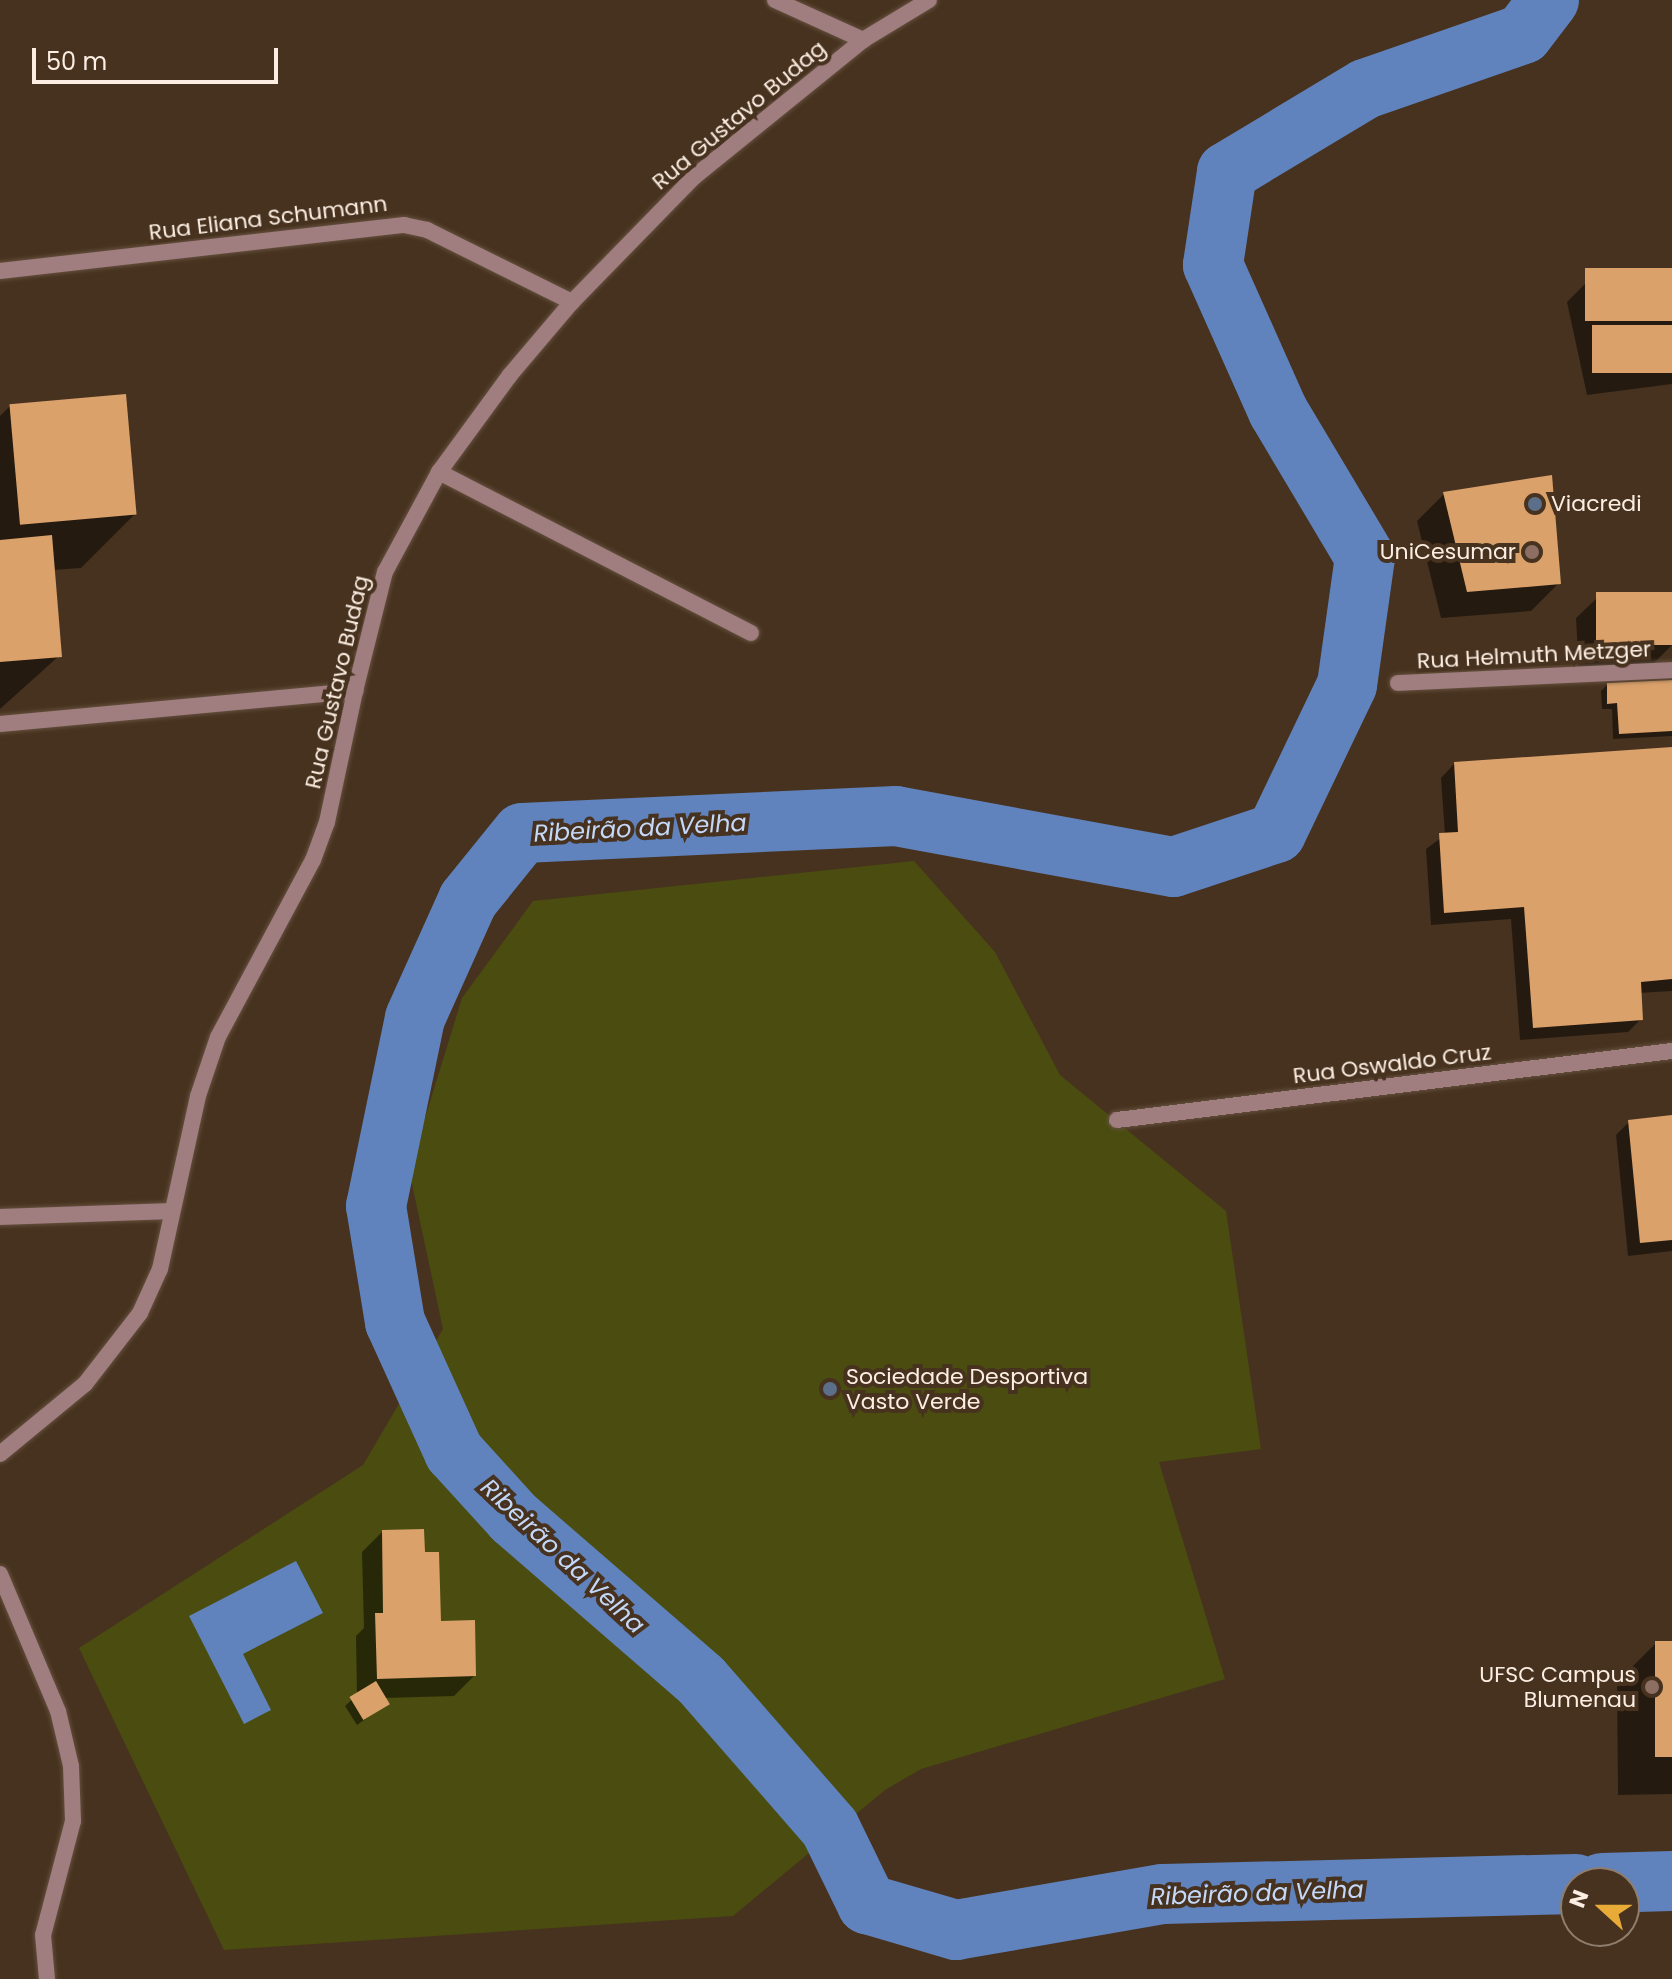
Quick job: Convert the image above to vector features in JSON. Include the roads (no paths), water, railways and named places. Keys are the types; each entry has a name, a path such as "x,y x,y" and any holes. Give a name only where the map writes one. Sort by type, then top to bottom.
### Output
{"street":[{"path":"775,0 863,40"},
{"name":"Rua Gustavo Budag","path":"0,1454 74,1393 113,1352 160,1269 198,1096 218,1037 313,860 327,822 385,572 439,472 510,375 572,302 694,177 863,40 929,0"},
{"name":"Rua Eliana Schumann","path":"0,271 404,225 427,230 572,302"},
{"path":"439,472 751,633"},
{"name":"Rua Helmuth Metzger","path":"1398,683 1672,670"},
{"path":"0,724 355,691"},
{"name":"Rua Oswaldo Cruz","path":"1117,1120 1672,1051"},
{"path":"0,1217 172,1211"},
{"path":"0,1574 58,1711 71,1766 73,1821 43,1935 47,1979"}],"water":[{"path":"296,1561 323,1613 243,1654 271,1710 244,1724 189,1616"}],"waterway":[{"name":"Ribeirão da Velha","path":"1549,0 1523,34 1365,89 1227,172 1213,265 1278,411 1365,557 1347,685 1276,833 1173,867 896,816 522,833 468,900 415,1018 376,1206 395,1322 454,1452 514,1518 701,1680 830,1828 867,1904 956,1930 1163,1894 1560,1884"},
{"name":"Ribeirão da Velha","path":"1640,1882 1672,1881"}],"place":[{"name":"Viacredi","path":"1535,504"},
{"name":"UniCesumar","path":"1532,552"},
{"name":"Sociedade Desportiva Vasto Verde","path":"830,1389"},
{"name":"UFSC Campus Blumenau","path":"1652,1687"}]}
